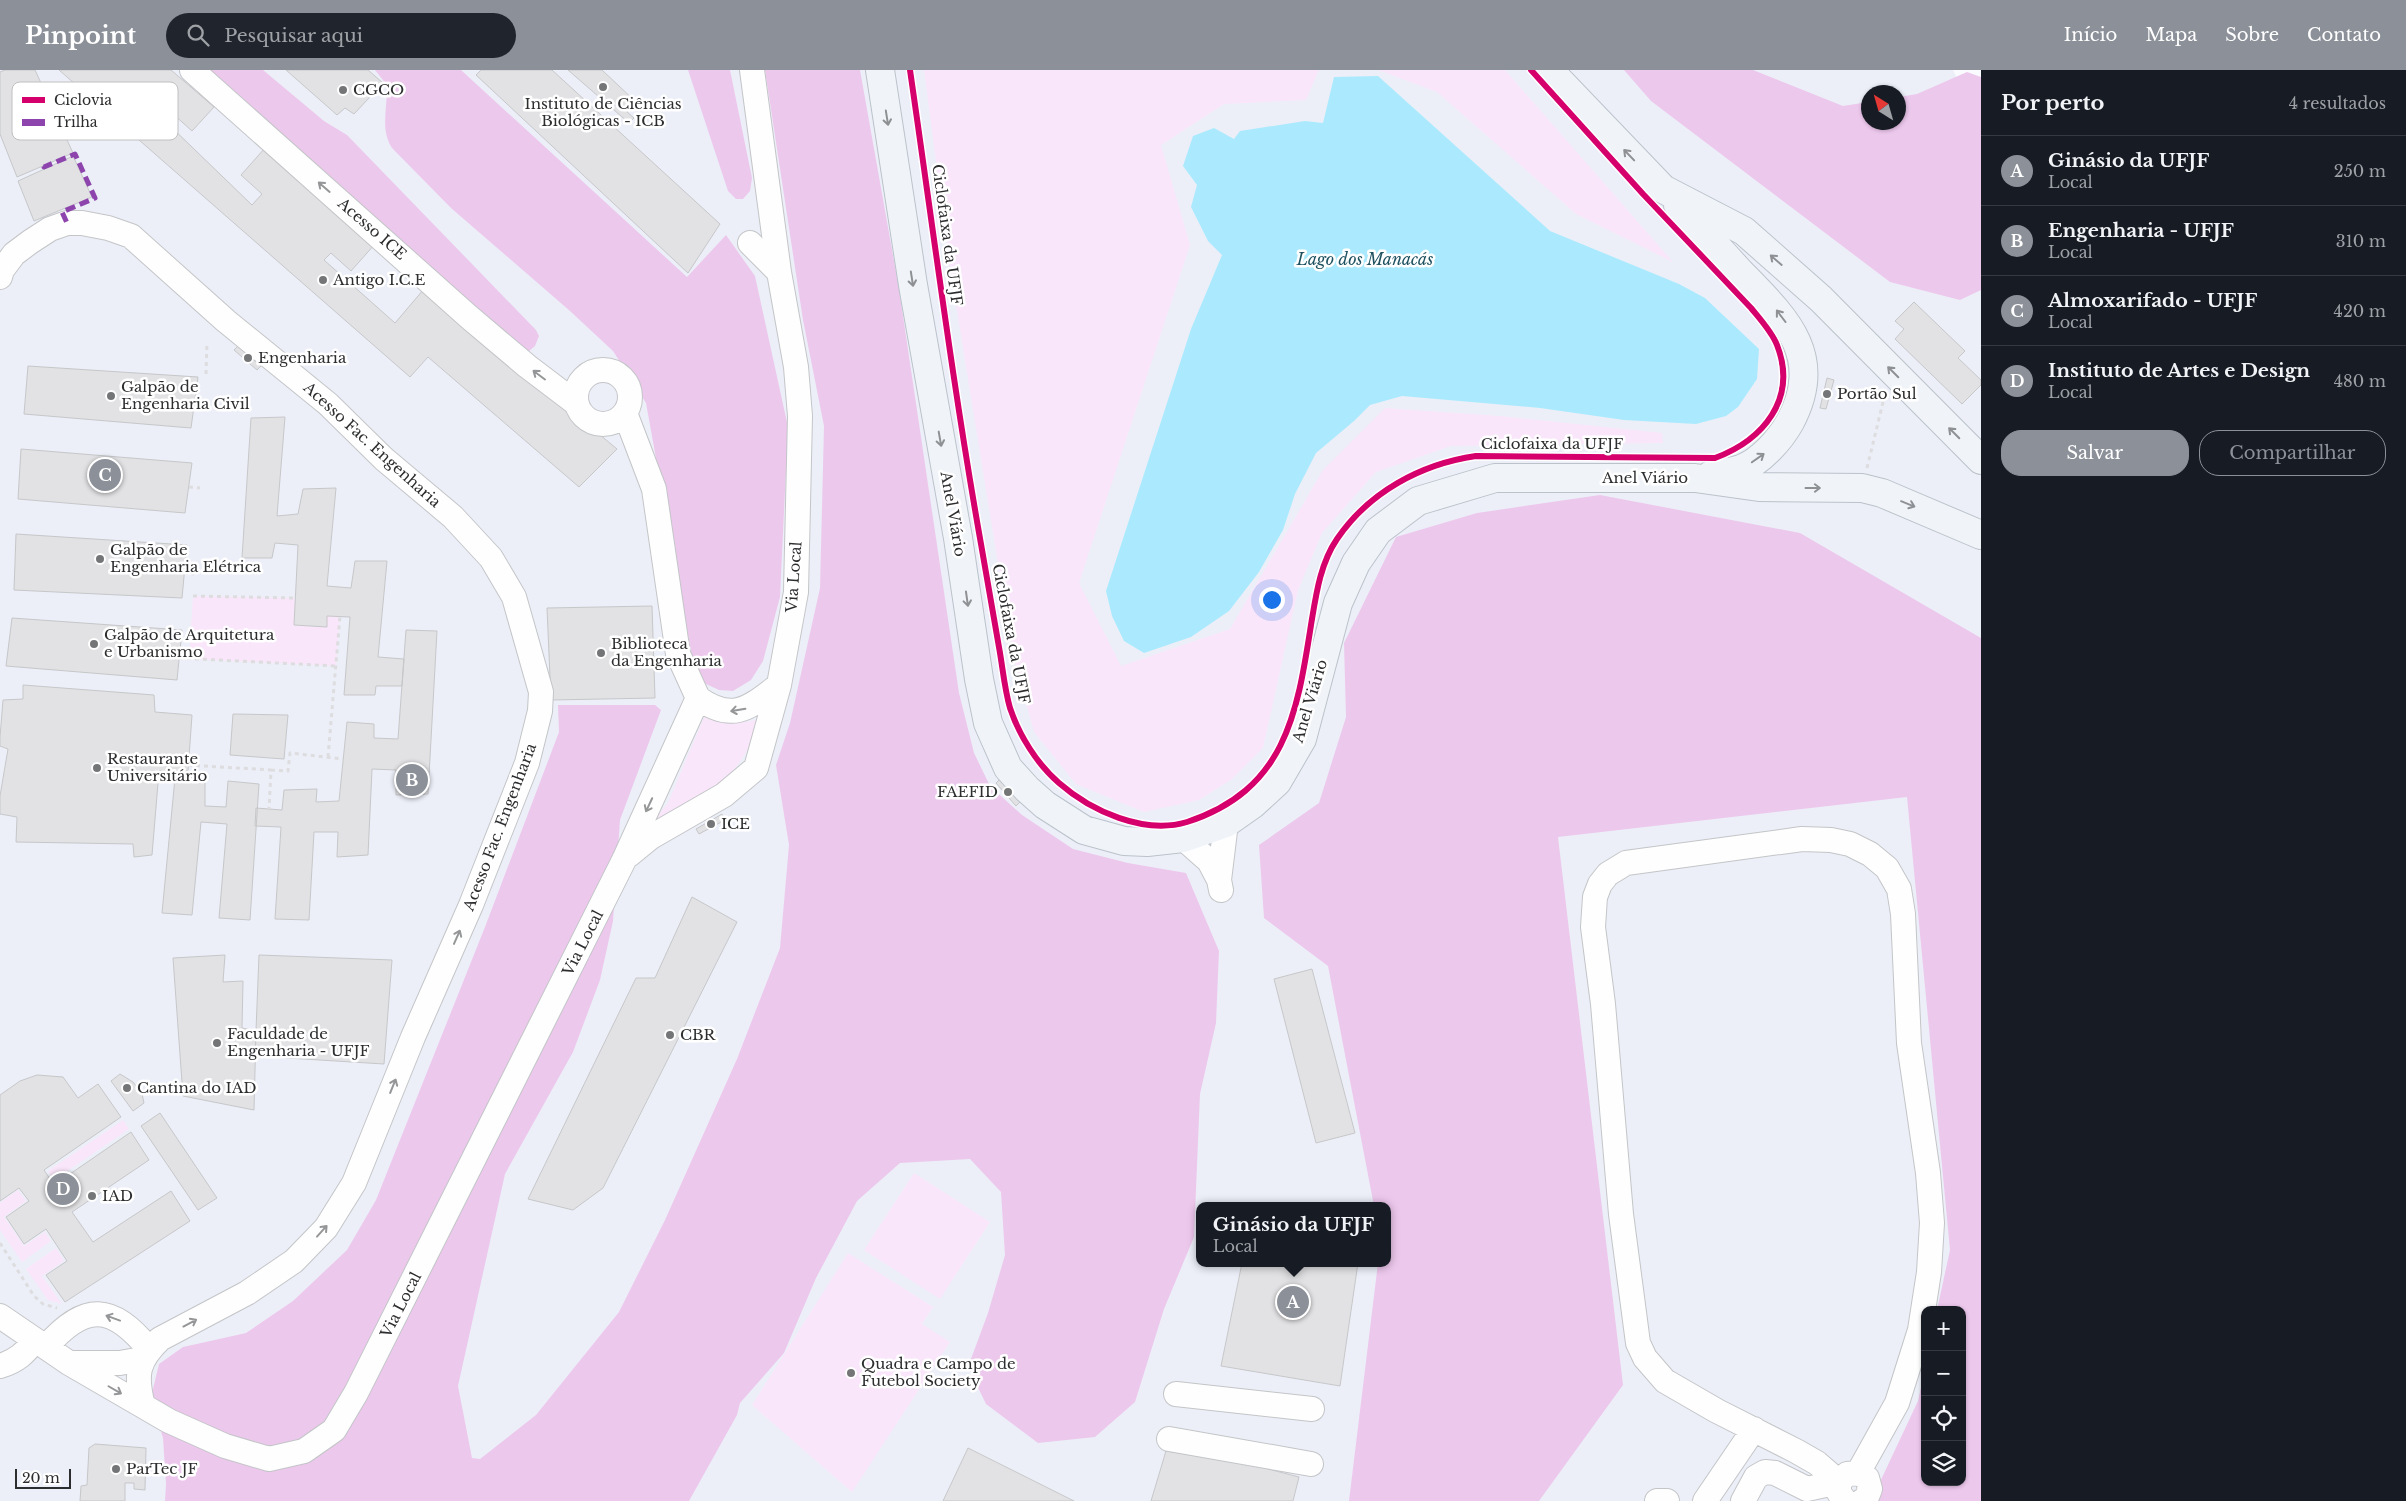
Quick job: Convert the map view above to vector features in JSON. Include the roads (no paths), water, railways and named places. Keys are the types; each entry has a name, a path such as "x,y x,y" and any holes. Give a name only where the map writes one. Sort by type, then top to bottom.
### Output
{"main road":[{"name":"Anel Viário","path":"880,70 913,285 958,538 979,679 988,724 1008,768 1027,789 1045,806 1084,830 1124,841 1146,842 1182,838 1226,823 1277,782 1302,739 1338,603 1356,563 1378,531 1418,501 1494,478 1696,478 1759,487 1862,488 1882,493 1981,535"},
{"path":"1548,70 1776,308 1794,333 1802,359 1803,376 1801,394 1795,413 1784,432 1764,454 1742,469 1696,478"},
{"path":"1663,189 1744,231 1821,299 1981,460"}],"lane":[{"name":"Acesso ICE","path":"192,70 469,317 527,366 578,404"},
{"name":"Via Local","path":"143,1406 225,1446 269,1459 304,1451 334,1430 356,1393 624,860 651,837 724,795 756,768 779,685 796,592 800,416 796,367 779,272 752,70"},
{"name":"Acesso Fac. Engenharia","path":"0,277 2,270 14,254 50,229 67,223 82,223 108,228 131,236 226,321 328,404 384,459 453,517 491,558 514,597 541,692 540,711 527,763 471,905 413,1037 354,1183 326,1228 294,1262 247,1293 160,1339 146,1354"},
{"path":"750,243 779,272"},
{"path":"595,371 612,371 625,381 629,388 630,397 625,413 612,423 595,423 581,413 578,404 578,389 587,375 595,371"},
{"path":"625,413 654,489 678,654 698,698 721,711 734,712 746,709 779,685"},
{"path":"624,860 698,698"},
{"path":"1182,838 1209,861 1220,885 1226,823"},
{"path":"1802,839 1831,840 1850,844 1870,854 1887,868 1899,889 1903,914 1910,1043 1928,1173 1932,1223 1930,1272 1920,1330 1897,1404 1847,1485 1816,1463 1665,1381 1649,1364 1638,1343 1621,1214 1603,1004 1593,927 1595,897 1608,874 1626,863 1802,839"},
{"path":"0,1366 11,1363 73,1322 87,1316 108,1315 123,1322 146,1354"},
{"path":"0,1316 69,1363 143,1406"},
{"path":"69,1363 120,1363 146,1354"},
{"path":"143,1406 138,1388 138,1374 146,1354"},
{"path":"1176,1394 1312,1409"},
{"path":"1705,1501 1754,1429"},
{"path":"1169,1439 1311,1464"},
{"path":"1743,1501 1756,1476 1765,1472 1775,1473 1807,1489 1847,1485 1867,1478 1870,1489 1866,1499 1862,1501"},
{"path":"1657,1501 1667,1501"}],"water":[{"name":"Lago dos Manacás","path":"1378,76 1550,231 1679,284 1705,298 1759,349 1757,379 1738,407 1726,416 1696,424 1624,420 1540,408 1402,396 1370,405 1316,453 1295,494 1283,530 1259,572 1229,611 1191,637 1144,653 1124,641 1112,616 1106,591 1191,329 1222,255 1208,241 1191,207 1197,185 1183,166 1193,136 1214,128 1234,139 1240,131 1305,121 1323,123 1334,77"}],"place":[{"name":"Instituto de Ciências Biológicas - ICB","path":"603,87"},
{"name":"CGCO","path":"343,90"},
{"name":"Antigo I.C.E","path":"323,280"},
{"name":"Engenharia","path":"248,358"},
{"name":"Portão Sul","path":"1827,394"},
{"name":"Galpão de Engenharia Civil","path":"111,396"},
{"name":"Almoxarifado - UFJF","path":"105,475"},
{"name":"Galpão de Engenharia Elétrica","path":"100,559"},
{"name":"Galpão de Arquitetura e Urbanismo","path":"94,644"},
{"name":"Biblioteca da Engenharia","path":"601,653"},
{"name":"Restaurante Universitário","path":"97,768"},
{"name":"Engenharia - UFJF","path":"412,780"},
{"name":"FAEFID","path":"1008,792"},
{"name":"ICE","path":"711,824"},
{"name":"CBR","path":"670,1035"},
{"name":"Faculdade de Engenharia - UFJF","path":"217,1043"},
{"name":"Cantina do IAD","path":"127,1088"},
{"name":"Instituto de Artes e Design","path":"63,1189"},
{"name":"IAD","path":"92,1196"},
{"name":"Ginásio da UFJF","path":"1293,1302"},
{"name":"Quadra e Campo de Futebol Society","path":"851,1373"},
{"name":"ParTec JF","path":"116,1469"}]}
